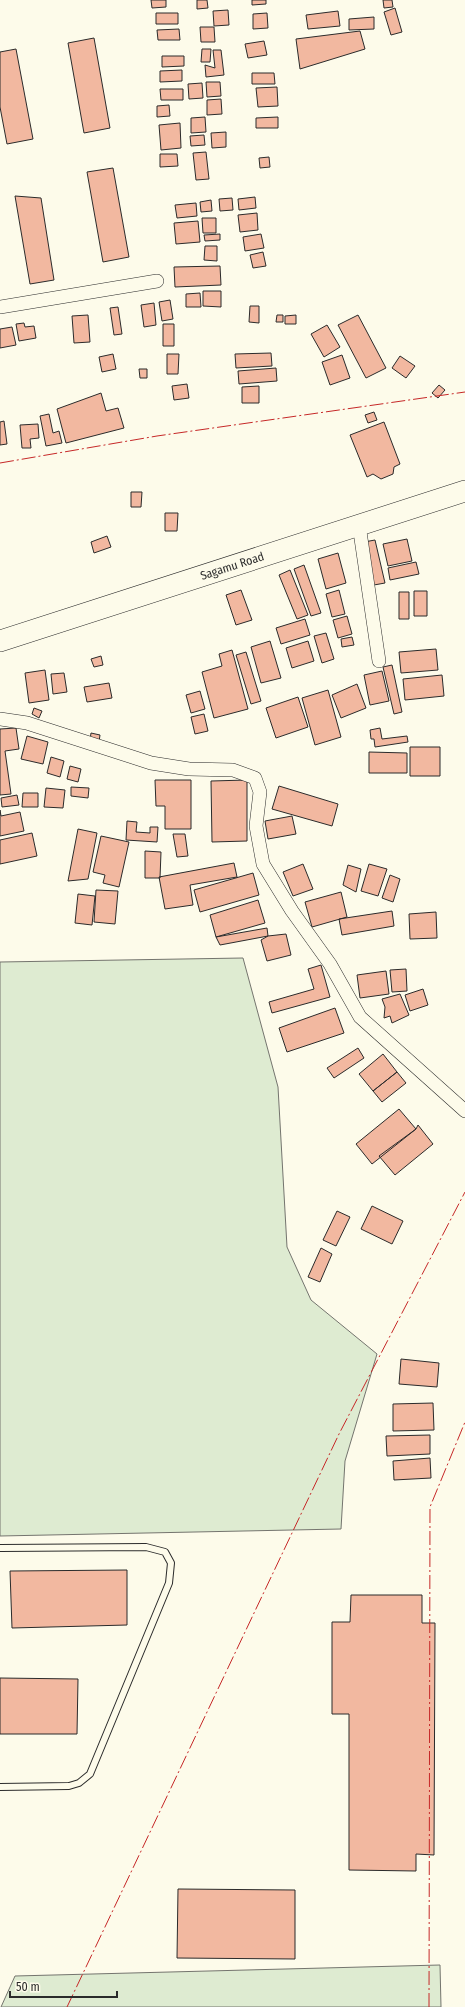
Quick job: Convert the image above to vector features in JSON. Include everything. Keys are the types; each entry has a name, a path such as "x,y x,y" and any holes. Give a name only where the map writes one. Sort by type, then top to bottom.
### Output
{"highway":[{"name":"Sagamu Road","path":"0,641 465,492"}],"street":[{"path":"0,307 157,281"},
{"path":"359,525 379,662"},
{"path":"0,719 27,724 151,763 189,769 233,770 255,778 260,792 256,826 263,864 292,911 330,964 360,1017 465,1111"}],"lane":[{"path":"0,1548 146,1547 165,1552 171,1563 169,1583 90,1774 79,1783 68,1786 0,1787"}],"green space":[{"path":"243,958 278,1087 287,1247 311,1300 377,1354 345,1461 341,1529 0,1536 0,962"},
{"path":"440,1965 441,2007 1,2007 15,1976"}],"building":[{"path":"151,0 166,0 166,7 152,8"},
{"path":"197,0 207,0 208,8 197,9"},
{"path":"252,0 266,0 266,4 252,5"},
{"path":"383,0 392,0 393,7 384,8"},
{"path":"395,8 402,32 391,35 384,12"},
{"path":"228,10 229,25 214,26 213,11"},
{"path":"338,11 340,26 308,29 306,15"},
{"path":"156,13 178,13 178,24 156,24"},
{"path":"267,13 268,28 253,29 253,14"},
{"path":"374,17 374,29 349,30 349,19"},
{"path":"200,27 214,27 215,42 201,42"},
{"path":"179,29 180,40 158,40 157,30"},
{"path":"360,31 365,49 300,69 296,39"},
{"path":"94,38 110,128 84,133 68,43"},
{"path":"264,41 267,55 248,58 245,44"},
{"path":"16,49 33,139 7,144 0,107 0,52"},
{"path":"202,49 211,49 210,62 201,62"},
{"path":"213,50 221,50 224,75 206,77 205,65 215,68"},
{"path":"162,56 184,56 184,66 162,67"},
{"path":"182,70 182,81 160,82 160,71"},
{"path":"252,73 274,73 275,84 252,84"},
{"path":"206,82 220,82 221,96 207,97"},
{"path":"202,83 203,98 189,99 188,84"},
{"path":"277,87 278,106 258,107 256,88"},
{"path":"160,89 183,89 183,100 161,100"},
{"path":"221,99 222,114 207,115 207,100"},
{"path":"169,105 170,116 157,117 157,106"},
{"path":"205,117 206,132 191,133 191,118"},
{"path":"278,117 278,128 256,128 256,118"},
{"path":"180,123 181,148 161,150 159,125"},
{"path":"226,132 226,147 212,148 211,133"},
{"path":"204,135 205,145 191,146 190,136"},
{"path":"206,152 209,179 196,180 193,153"},
{"path":"160,154 177,154 178,166 160,167"},
{"path":"269,157 270,167 260,168 259,158"},
{"path":"113,168 129,257 103,262 87,172"},
{"path":"15,196 41,198 54,280 30,284"},
{"path":"255,197 256,208 239,210 238,199"},
{"path":"232,198 233,210 220,211 219,199"},
{"path":"211,200 212,211 201,212 200,202"},
{"path":"196,203 197,216 177,218 175,205"},
{"path":"257,213 258,230 240,232 238,215"},
{"path":"202,218 216,218 216,233 203,233"},
{"path":"198,221 200,242 176,244 174,223"},
{"path":"220,234 220,240 205,241 204,235"},
{"path":"261,234 264,248 245,251 243,237"},
{"path":"205,246 217,246 217,261 204,260"},
{"path":"263,252 266,266 253,268 250,255"},
{"path":"220,266 221,285 175,287 174,267"},
{"path":"203,291 221,291 221,307 203,306"},
{"path":"200,293 201,307 186,307 186,294"},
{"path":"170,300 173,319 162,321 159,302"},
{"path":"154,303 156,325 144,327 141,305"},
{"path":"250,306 259,306 259,323 249,322"},
{"path":"118,307 122,334 114,335 110,308"},
{"path":"88,315 90,342 74,343 72,316"},
{"path":"277,315 283,315 283,322 276,322"},
{"path":"296,315 296,324 285,324 285,316"},
{"path":"358,315 386,368 366,378 338,325"},
{"path":"24,323 25,327 34,326 36,338 19,341 16,324"},
{"path":"163,324 174,324 174,346 163,346"},
{"path":"327,325 340,347 324,357 311,334"},
{"path":"12,327 16,345 0,348 0,329"},
{"path":"271,353 272,366 236,368 235,354"},
{"path":"113,354 116,369 102,372 99,357"},
{"path":"167,354 179,354 178,374 167,374"},
{"path":"342,355 350,378 330,385 322,362"},
{"path":"400,356 415,366 406,378 392,368"},
{"path":"276,368 277,381 239,384 238,371"},
{"path":"139,369 147,369 147,378 140,378"},
{"path":"187,384 189,398 174,400 172,386"},
{"path":"439,385 445,390 438,398 432,393"},
{"path":"259,386 259,403 242,403 242,387"},
{"path":"101,393 106,411 118,408 124,428 66,443 57,409"},
{"path":"374,412 377,420 368,423 365,415"},
{"path":"49,414 53,433 59,431 62,443 46,446 40,416"},
{"path":"4,421 7,444 0,445 0,422"},
{"path":"384,422 400,464 394,467 393,474 381,479 373,474 367,477 350,435"},
{"path":"38,424 39,438 30,439 31,448 22,448 20,425"},
{"path":"131,492 142,492 141,507 131,507"},
{"path":"165,513 178,513 177,531 165,531"},
{"path":"107,536 111,547 94,553 91,542"},
{"path":"407,539 412,561 388,566 383,544"},
{"path":"375,540 385,583 374,585 364,542"},
{"path":"338,553 346,583 326,589 318,559"},
{"path":"416,562 419,574 390,580 388,568"},
{"path":"304,565 321,613 311,616 294,569"},
{"path":"290,570 308,615 297,619 279,575"},
{"path":"241,590 252,620 236,625 226,595"},
{"path":"339,590 345,614 332,617 326,594"},
{"path":"414,591 427,591 427,616 414,616"},
{"path":"399,592 409,592 409,619 399,619"},
{"path":"347,616 352,634 338,638 333,620"},
{"path":"305,619 310,635 281,644 276,628"},
{"path":"326,633 334,659 322,663 314,636"},
{"path":"352,637 354,645 342,647 341,639"},
{"path":"270,641 281,678 261,683 251,647"},
{"path":"308,641 314,661 292,668 286,648"},
{"path":"436,649 438,670 401,673 399,652"},
{"path":"232,650 248,709 214,718 202,672 222,666 219,654"},
{"path":"246,652 261,701 251,704 236,655"},
{"path":"101,656 103,665 94,667 91,659"},
{"path":"392,665 402,712 394,714 383,667"},
{"path":"45,670 49,700 29,703 25,673"},
{"path":"382,671 389,701 370,705 364,675"},
{"path":"64,673 67,692 53,694 51,674"},
{"path":"442,675 444,696 405,700 403,679"},
{"path":"109,683 112,698 87,702 84,687"},
{"path":"357,684 366,708 341,718 332,695"},
{"path":"328,690 341,737 315,745 302,698"},
{"path":"200,691 205,709 191,713 186,695"},
{"path":"298,697 308,727 276,738 266,708"},
{"path":"34,708 42,711 39,718 32,714"},
{"path":"204,714 208,731 195,734 191,717"},
{"path":"16,728 19,749 5,751 11,794 0,795 0,729"},
{"path":"380,728 382,739 407,736 408,742 375,747 374,739 371,739 370,730"},
{"path":"91,733 100,735 99,742 90,740"},
{"path":"27,736 48,742 43,764 21,759"},
{"path":"410,747 440,747 440,776 410,776"},
{"path":"369,752 407,753 407,773 369,773"},
{"path":"51,757 64,761 60,777 47,773"},
{"path":"70,766 81,769 78,782 67,779"},
{"path":"155,780 191,780 191,829 165,829 165,806 156,806"},
{"path":"247,780 247,841 212,842 211,781"},
{"path":"279,786 338,804 332,826 272,809"},
{"path":"71,787 89,788 88,798 71,796"},
{"path":"46,788 65,790 63,808 44,807"},
{"path":"23,793 38,793 38,807 22,807"},
{"path":"17,795 19,805 2,807 1,798"},
{"path":"0,810 1,816 20,812 24,831 0,836"},
{"path":"292,816 296,834 268,839 265,821"},
{"path":"127,821 137,822 136,832 150,833 150,827 158,827 157,842 126,840"},
{"path":"78,829 97,833 88,879 68,881"},
{"path":"32,833 37,856 0,864 0,840"},
{"path":"173,834 185,834 188,856 177,857"},
{"path":"101,836 129,842 119,887 103,883 105,875 93,872"},
{"path":"145,851 161,852 160,878 145,878"},
{"path":"234,863 237,877 190,885 193,905 165,909 159,877"},
{"path":"303,864 313,889 293,896 283,872"},
{"path":"369,864 387,869 378,896 361,891"},
{"path":"348,865 361,869 356,892 343,885"},
{"path":"253,873 259,895 200,912 194,890"},
{"path":"390,875 400,879 393,902 382,898"},
{"path":"96,890 118,891 115,924 94,922"},
{"path":"341,892 347,917 312,927 305,902"},
{"path":"78,894 95,896 92,925 75,923"},
{"path":"258,900 265,923 216,937 210,915"},
{"path":"392,911 394,926 342,935 339,919"},
{"path":"436,912 437,938 410,939 409,914"},
{"path":"267,928 268,936 220,945 216,937"},
{"path":"286,934 291,955 267,961 261,940 268,936"},
{"path":"321,965 330,997 272,1013 269,1002 314,989 308,969"},
{"path":"406,969 407,991 392,992 390,970"},
{"path":"386,971 389,994 360,998 357,975"},
{"path":"423,989 428,1005 410,1011 405,995"},
{"path":"400,994 409,1015 392,1023 390,1016 384,1018 385,1007 382,999"},
{"path":"335,1008 344,1033 287,1052 279,1028"},
{"path":"358,1048 364,1058 334,1078 327,1068"},
{"path":"383,1054 397,1072 373,1091 359,1074"},
{"path":"397,1072 406,1083 382,1102 373,1091"},
{"path":"399,1109 416,1129 372,1164 356,1144"},
{"path":"418,1125 433,1144 395,1175 379,1156 416,1129"},
{"path":"372,1206 403,1221 392,1244 361,1229"},
{"path":"337,1211 350,1217 336,1246 323,1240"},
{"path":"321,1248 332,1254 320,1282 308,1277"},
{"path":"401,1359 439,1363 437,1387 399,1384"},
{"path":"433,1403 434,1430 393,1431 393,1404"},
{"path":"430,1435 430,1454 387,1456 386,1436"},
{"path":"430,1458 431,1478 394,1480 393,1461"},
{"path":"127,1570 127,1625 12,1628 10,1571"},
{"path":"351,1595 422,1595 422,1623 435,1623 434,1855 416,1854 416,1871 349,1870 349,1714 332,1714 332,1622 350,1622"},
{"path":"0,1678 78,1679 77,1734 0,1734"},
{"path":"178,1889 295,1890 295,1959 177,1958"}],"power":[{"path":"0,463 157,436 465,392"},
{"path":"67,2007 339,1434 465,1192"},
{"path":"429,2007 430,1507 465,1422"}]}
